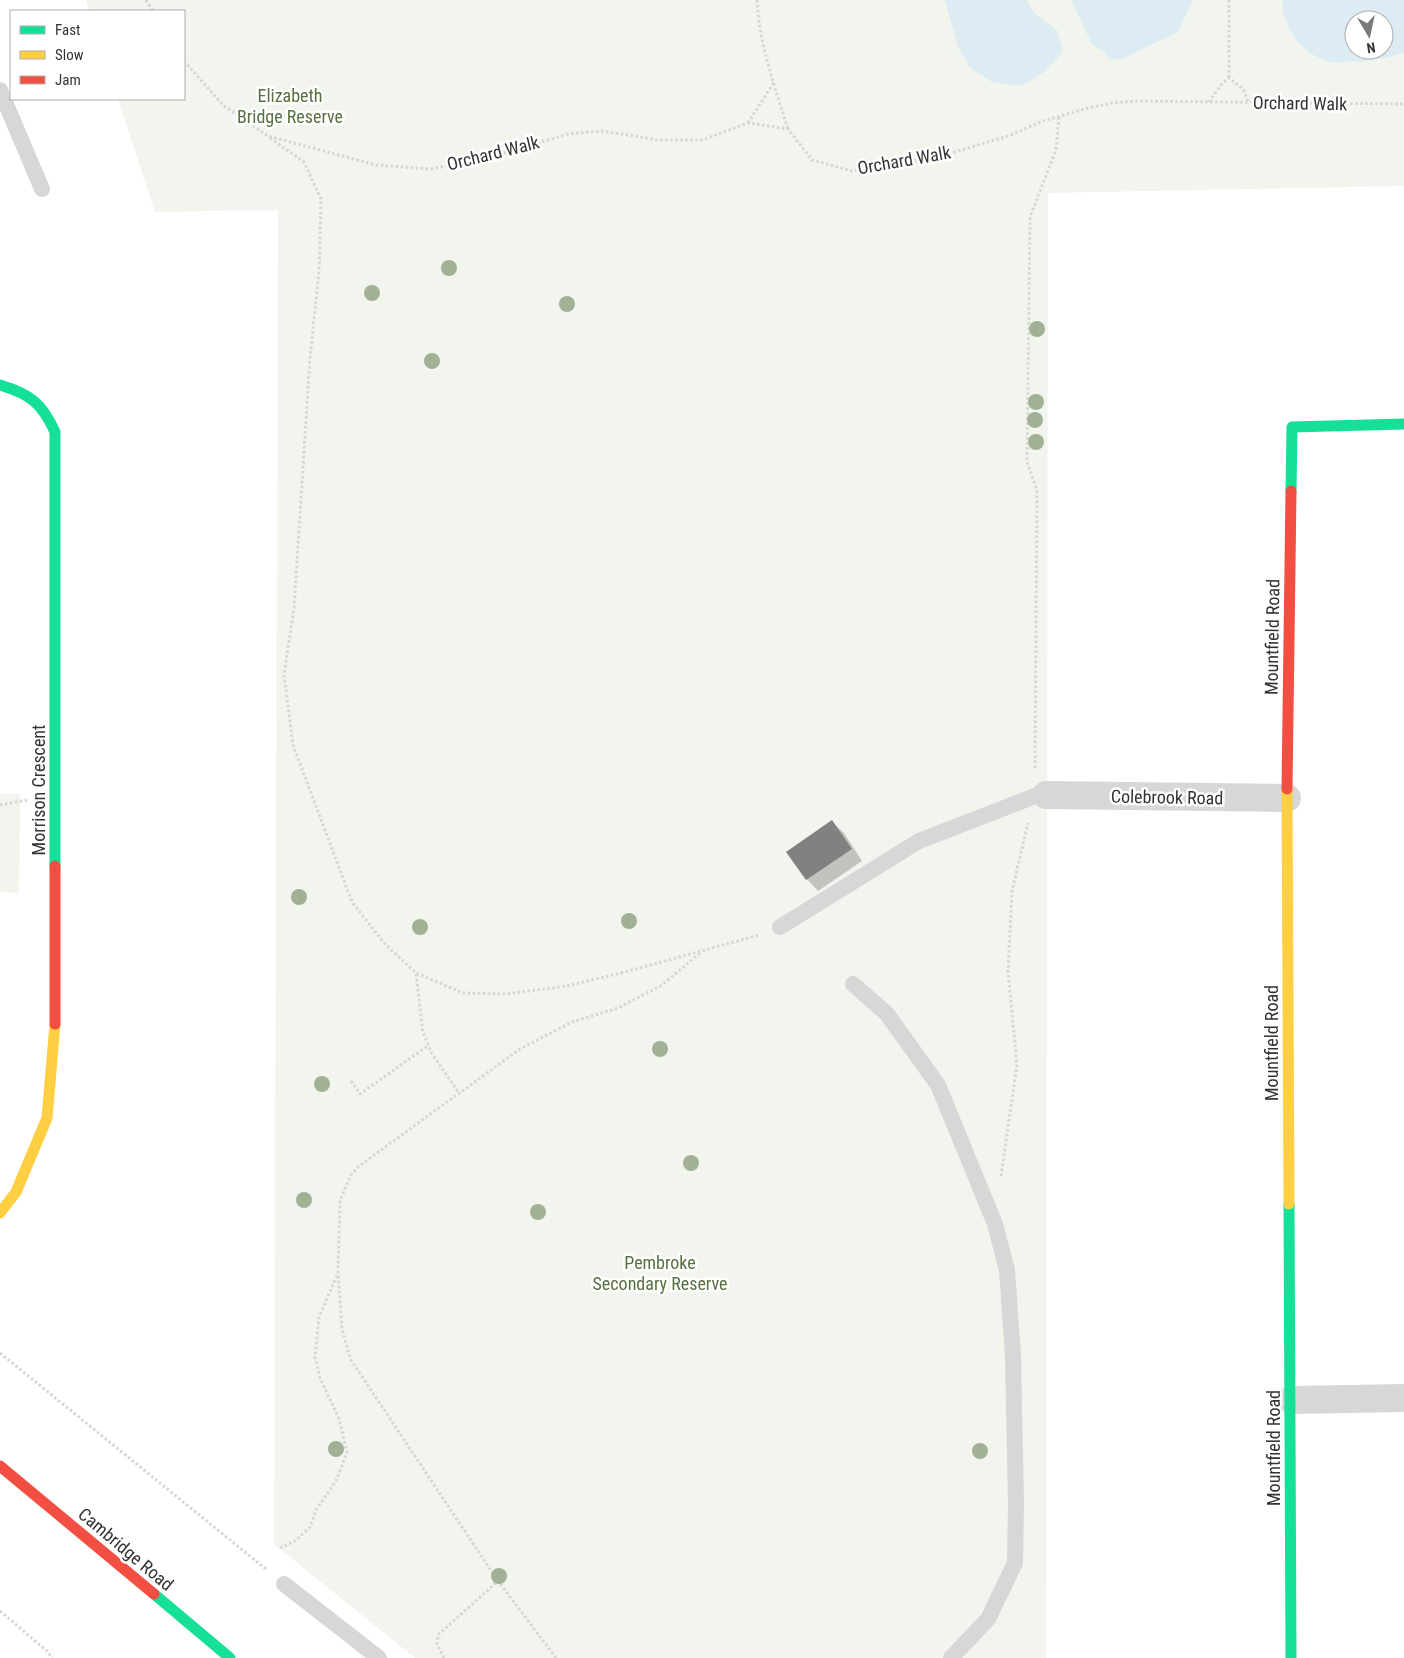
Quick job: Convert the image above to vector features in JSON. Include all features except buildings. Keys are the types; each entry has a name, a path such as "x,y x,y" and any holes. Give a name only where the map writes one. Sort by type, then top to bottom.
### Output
{"street":[{"name":"Morrison Crescent","path":"0,385 19,391 37,401 49,417 55,432 55,1024 47,1118 16,1192 0,1213"},
{"name":"Mountfield Road","path":"1291,1658 1287,798 1292,427 1404,424"},
{"name":"Colebrook Road","path":"1041,796 1287,798"},
{"path":"1291,1400 1404,1398"},
{"name":"Cambridge Road","path":"0,1466 230,1658"}],"lane":[{"path":"0,90 42,189"},
{"path":"780,926 919,841 1041,796"},
{"path":"853,984 887,1014 938,1085 995,1224 1007,1270 1014,1356 1015,1564 988,1618 950,1658"},
{"path":"284,1584 379,1658"}],"path":[{"path":"757,0 758,19 788,128"},
{"path":"1229,0 1229,78"},
{"name":"Orchard Walk","path":"185,62 224,106 268,136 376,165 428,169 484,159 568,134 602,131 659,140 702,140 748,123 788,128 812,160 852,171 945,155 1011,135 1043,120 1112,103 1139,101 1404,104"},
{"path":"1210,102 1220,85 1229,78"},
{"path":"1229,78 1243,89 1249,103"},
{"path":"748,123 774,82"},
{"path":"1001,1178 1017,1065 1008,972 1012,891 1041,796 1037,490 1027,462 1030,217 1056,150 1059,116"},
{"path":"268,136 304,162 321,199 319,271 310,358 294,608 284,675 293,746 352,902 384,944 416,973 463,993 506,994 567,986 752,938 780,926"},
{"path":"556,1658 498,1581 351,1360 342,1330 338,1272 340,1200 351,1175 360,1166 520,1049 572,1022 618,1008 662,985 702,952"},
{"path":"416,973 423,1032 428,1046 459,1093"},
{"path":"351,1081 360,1094 428,1046"},
{"path":"280,1548 295,1541 310,1527 316,1510 336,1481 347,1452 339,1419 320,1378 315,1358 318,1317 338,1272"},
{"path":"0,1353 284,1584"},
{"path":"444,1658 437,1644 438,1635 498,1581"},
{"path":"0,1611 52,1658"}],"green space":[{"name":"Pembroke Secondary Reserve","path":"86,0 1404,0 1404,186 1048,193 1046,1658 415,1658 274,1544 278,210 155,212 118,100 185,100 185,10 89,10"},
{"path":"0,794 20,794 19,893 0,892"}],"shaded area":[{"path":"945,0 1027,0 1034,13 1057,30 1063,52 1044,72 1021,86 992,82 970,68 958,47"},
{"path":"1071,0 1193,0 1178,32 1124,58 1111,60 1103,51 1092,44"},
{"path":"1282,0 1404,0 1404,53 1394,55 1394,10 1344,10 1344,60 1371,60 1366,61 1331,62 1317,57 1295,38 1286,20"}],"traffic: fast":[{"path":"0,385 19,392 34,401 45,414 55,432 55,866"},
{"path":"1291,491 1292,427 1404,424"},
{"path":"1289,1204 1291,1658"},
{"path":"154,1594 230,1658"}],"traffic: slow":[{"path":"1287,789 1289,1204"},
{"path":"0,1213 16,1192 47,1118 55,1024"}],"traffic: jam":[{"path":"1287,789 1291,491"},
{"path":"55,866 55,1024"},
{"path":"0,1466 154,1594"}],"park label":[{"name":"Elizabeth Bridge Reserve","path":"290,105"}]}
